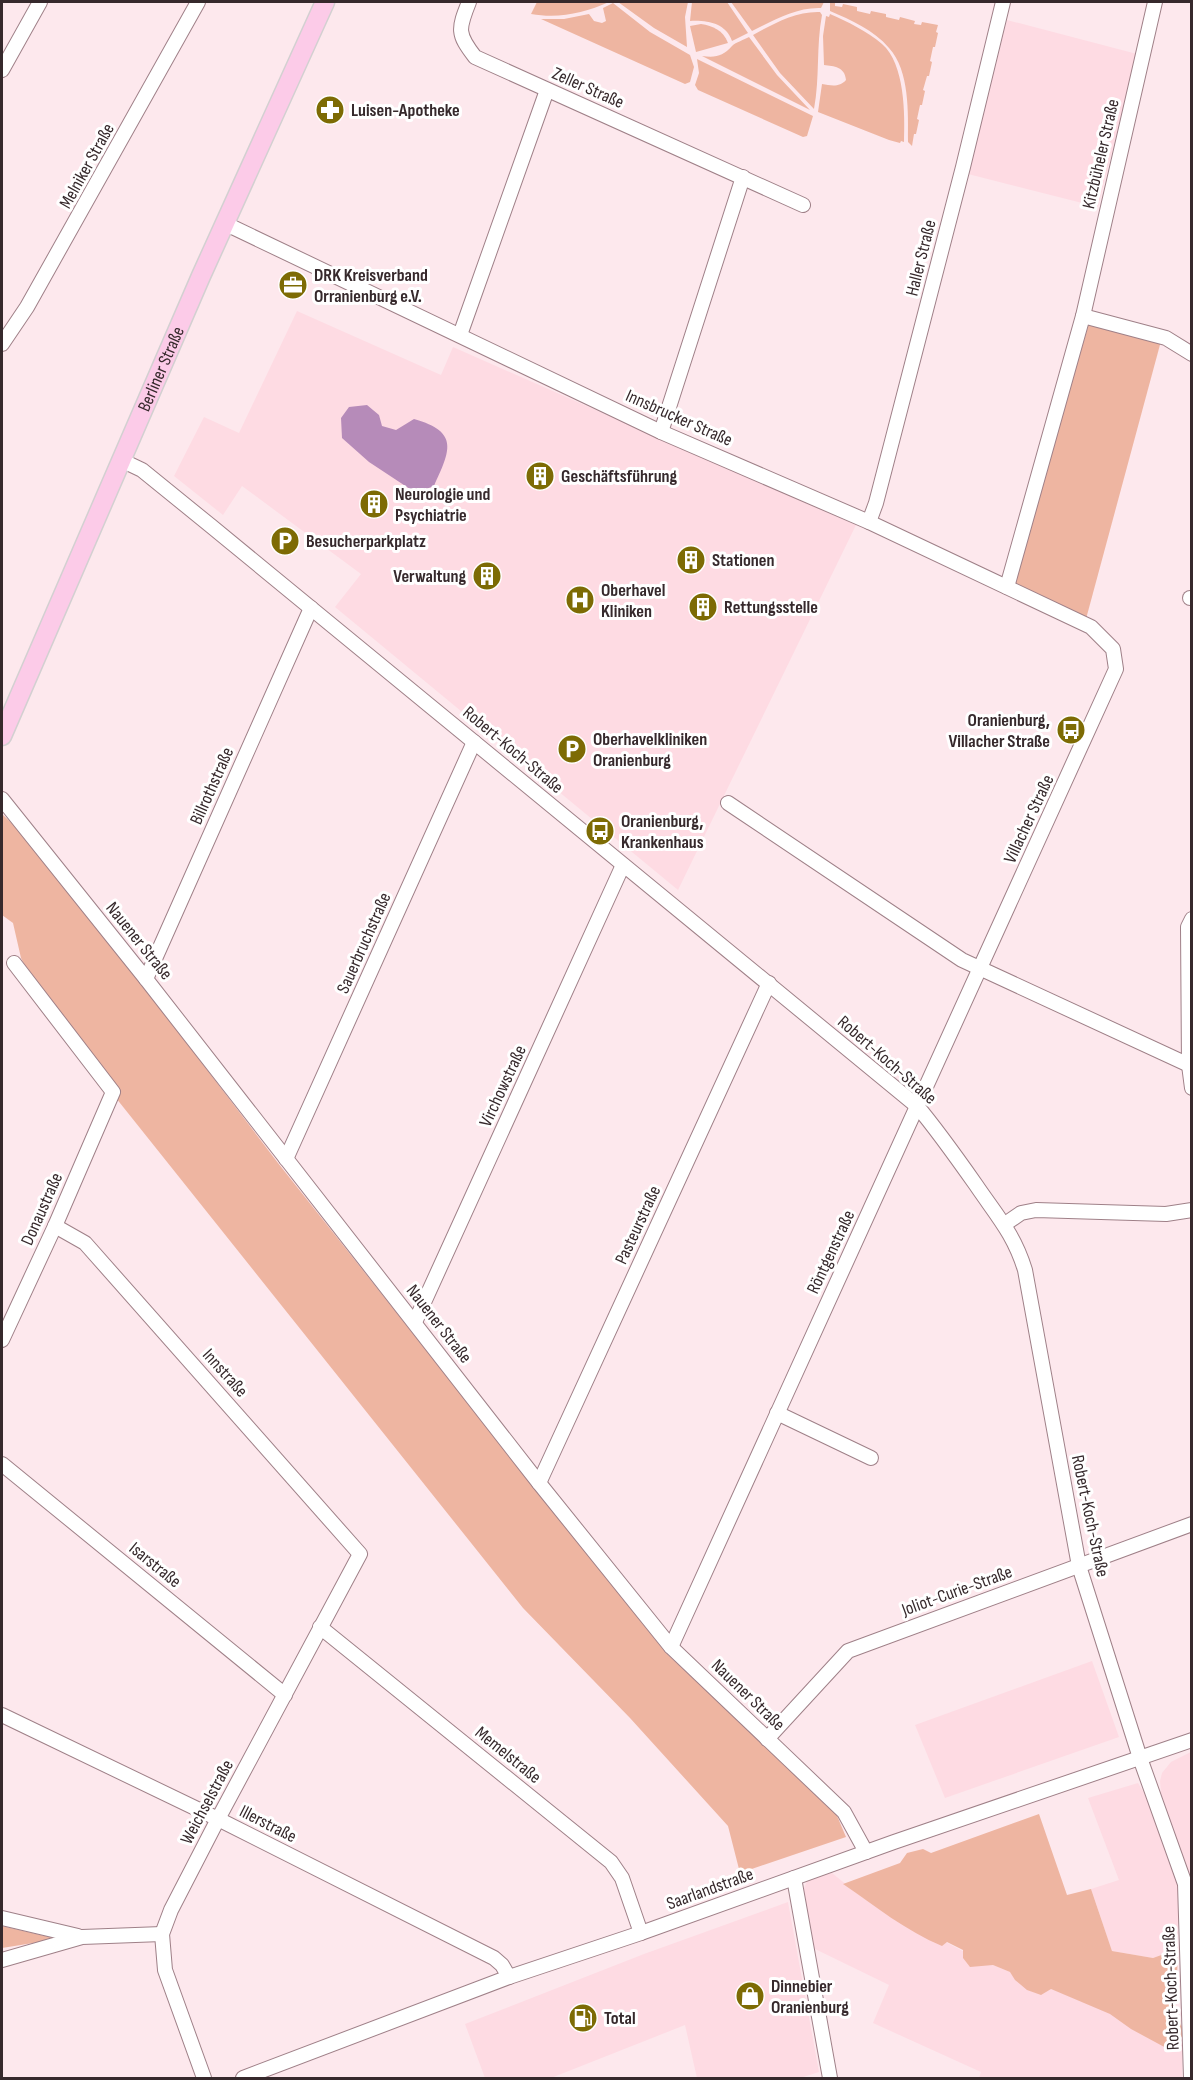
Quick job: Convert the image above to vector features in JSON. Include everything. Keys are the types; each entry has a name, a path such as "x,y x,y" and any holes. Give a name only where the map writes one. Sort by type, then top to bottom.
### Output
{"main road":[{"name":"Berliner Straße","path":"2,736 6,715 325,2"}],"street":[{"path":"2,70 40,2"},
{"name":"Melniker Straße","path":"2,344 39,288 198,2"},
{"name":"Zeller Straße","path":"469,2 462,21 462,39 475,57 803,205"},
{"name":"Haller Straße","path":"868,522 876,503 1003,2"},
{"name":"Kitzbüheler Straße","path":"1007,587 1083,316 1155,2"},
{"path":"460,335 547,90"},
{"path":"661,432 743,177"},
{"name":"Innsbrucker Straße","path":"226,224 661,432 868,522 1091,627 1113,649"},
{"path":"1083,316 1166,338 1191,354"},
{"name":"Robert-Koch-Straße","path":"121,460 142,470 917,1106 936,1128 1005,1224 1018,1246 1025,1270 1079,1566 1140,1758 1185,1884 1191,2079"},
{"name":"Billrothstraße","path":"146,979 311,608"},
{"name":"Villacher Straße","path":"917,1106 1116,669 1113,649"},
{"name":"Sauerbruchstraße","path":"286,1159 474,742"},
{"name":"Nauener Straße","path":"2,799 146,979 539,1483 671,1647 844,1812 866,1852"},
{"path":"728,803 962,960 1189,1065"},
{"name":"Virchowstraße","path":"415,1322 623,865"},
{"path":"1191,919 1188,927 1191,1088"},
{"name":"Donaustraße","path":"2,1340 55,1226 113,1092 14,963"},
{"name":"Pasteurstraße","path":"539,1483 769,983"},
{"name":"Röntgenstraße","path":"671,1647 917,1106"},
{"path":"1005,1224 1021,1213 1036,1210 1166,1214 1191,1210"},
{"name":"Innstraße","path":"55,1226 85,1243 360,1554"},
{"path":"777,1413 871,1458"},
{"name":"Isarstraße","path":"2,1464 285,1695"},
{"name":"Joliot-Curie-Straße","path":"767,1739 848,1651 1191,1524"},
{"name":"Weichselstraße","path":"204,2079 165,1970 162,1934 171,1910 218,1819 360,1554"},
{"name":"Memelstraße","path":"320,1627 611,1862 622,1878 641,1933"},
{"name":"Illerstraße","path":"2,1715 218,1819 494,1958 502,1965 509,1977"},
{"name":"Saarlandstraße","path":"248,2078 509,1977 1191,1740"},
{"path":"794,1878 830,2079"},
{"path":"2,1918 82,1937"},
{"path":"2,1960 82,1937 162,1934"}],"shaded area":[{"path":"537,2 609,2 581,12 551,16 531,14"},
{"path":"618,2 688,2 685,17 687,47 654,28"},
{"path":"692,2 727,2 748,33 732,41 721,26 703,21 690,21"},
{"path":"731,2 824,2 821,8 794,12 752,31"},
{"path":"830,2 835,2 835,6 842,7 843,4 857,7 857,11 870,14 871,11 886,14 886,17 899,20 900,17 915,21 914,24 921,25 922,22 938,25 929,76 927,76 923,90 925,91 912,146 908,142 908,106 904,80 896,57 869,31 830,11"},
{"path":"613,3 650,32 690,55 694,67 690,82 685,84 541,19 564,19 589,14 594,21 602,23 606,21 603,8"},
{"path":"820,12 822,15 814,109 780,73 753,35 794,16"},
{"path":"830,14 870,35 890,53 902,90 904,142 889,140 818,112 822,84 836,85 846,80 844,72 824,65 823,36 826,16 829,17"},
{"path":"1007,20 1137,54 1098,207 968,174"},
{"path":"701,24 717,29 728,43 696,52 690,26"},
{"path":"749,37 777,75 810,110 702,56 719,56 736,43"},
{"path":"697,59 813,116 807,136 803,137 698,90 695,85 699,73"},
{"name":"Oberhavel Kliniken","path":"297,311 441,375 453,347 856,525 678,890 335,607 361,574 242,486 223,515 174,476 204,417 239,433"},
{"path":"1089,323 1161,341 1086,619 1013,585"},
{"path":"367,405 379,415 382,426 396,430 414,419 429,424 445,437 447,453 434,486 416,493 369,462 342,438 341,418 349,407"},
{"path":"2,814 20,831 138,979 278,1163 666,1653 835,1811 846,1837 740,1873 728,1826 630,1718 523,1608 29,989 29,974 21,958 13,923 2,915"},
{"path":"1092,1661 1119,1737 945,1798 915,1725"},
{"path":"1191,1752 1191,1887 1161,1793 1160,1781 1162,1773 1171,1762"},
{"path":"1138,1783 1152,1806 1178,1879 1178,1949 1153,1958 1112,1951 1091,1889 1119,1880 1088,1798"},
{"path":"1039,1814 1067,1895 1091,1889 1112,1951 1153,1958 1178,1949 1176,2006 1184,2035 1168,2049 1131,2029 1110,2014 1051,1989 1041,1995 1027,1990 1015,1980 1010,1972 993,1965 970,1967 963,1958 963,1950 947,1942 942,1946 916,1933 843,1884 900,1863 907,1853 923,1849 931,1853"},
{"path":"832,1873 863,1898 974,1957 1182,2043 1182,2078 979,2078 981,2072 873,2023 889,1985 813,1948 803,1891 807,1881"},
{"path":"788,1902 819,2072 800,2078 697,2078 685,2025 551,2078 485,2078 465,2024 644,1954"},
{"path":"2,1926 58,1939 2,1948"}],"place":[{"name":"Luisen-Apotheke","path":"330,110"},
{"name":"DRK Kreisverband Orranienburg e.V.","path":"293,285"},
{"name":"Geschäftsführung","path":"540,476"},
{"name":"Neurologie und Psychiatrie","path":"374,504"},
{"name":"Besucherparkplatz","path":"285,541"},
{"name":"Stationen","path":"691,560"},
{"name":"Verwaltung","path":"487,576"},
{"name":"Oberhavel Kliniken","path":"580,600"},
{"name":"Rettungsstelle","path":"703,607"},
{"name":"Oranienburg, Villacher Straße","path":"1071,730"},
{"name":"Oberhavelkliniken Oranienburg","path":"572,749"},
{"name":"Oranienburg, Krankenhaus","path":"600,831"},
{"name":"Dinnebier Oranienburg","path":"750,1996"},
{"name":"Total","path":"583,2018"}]}
